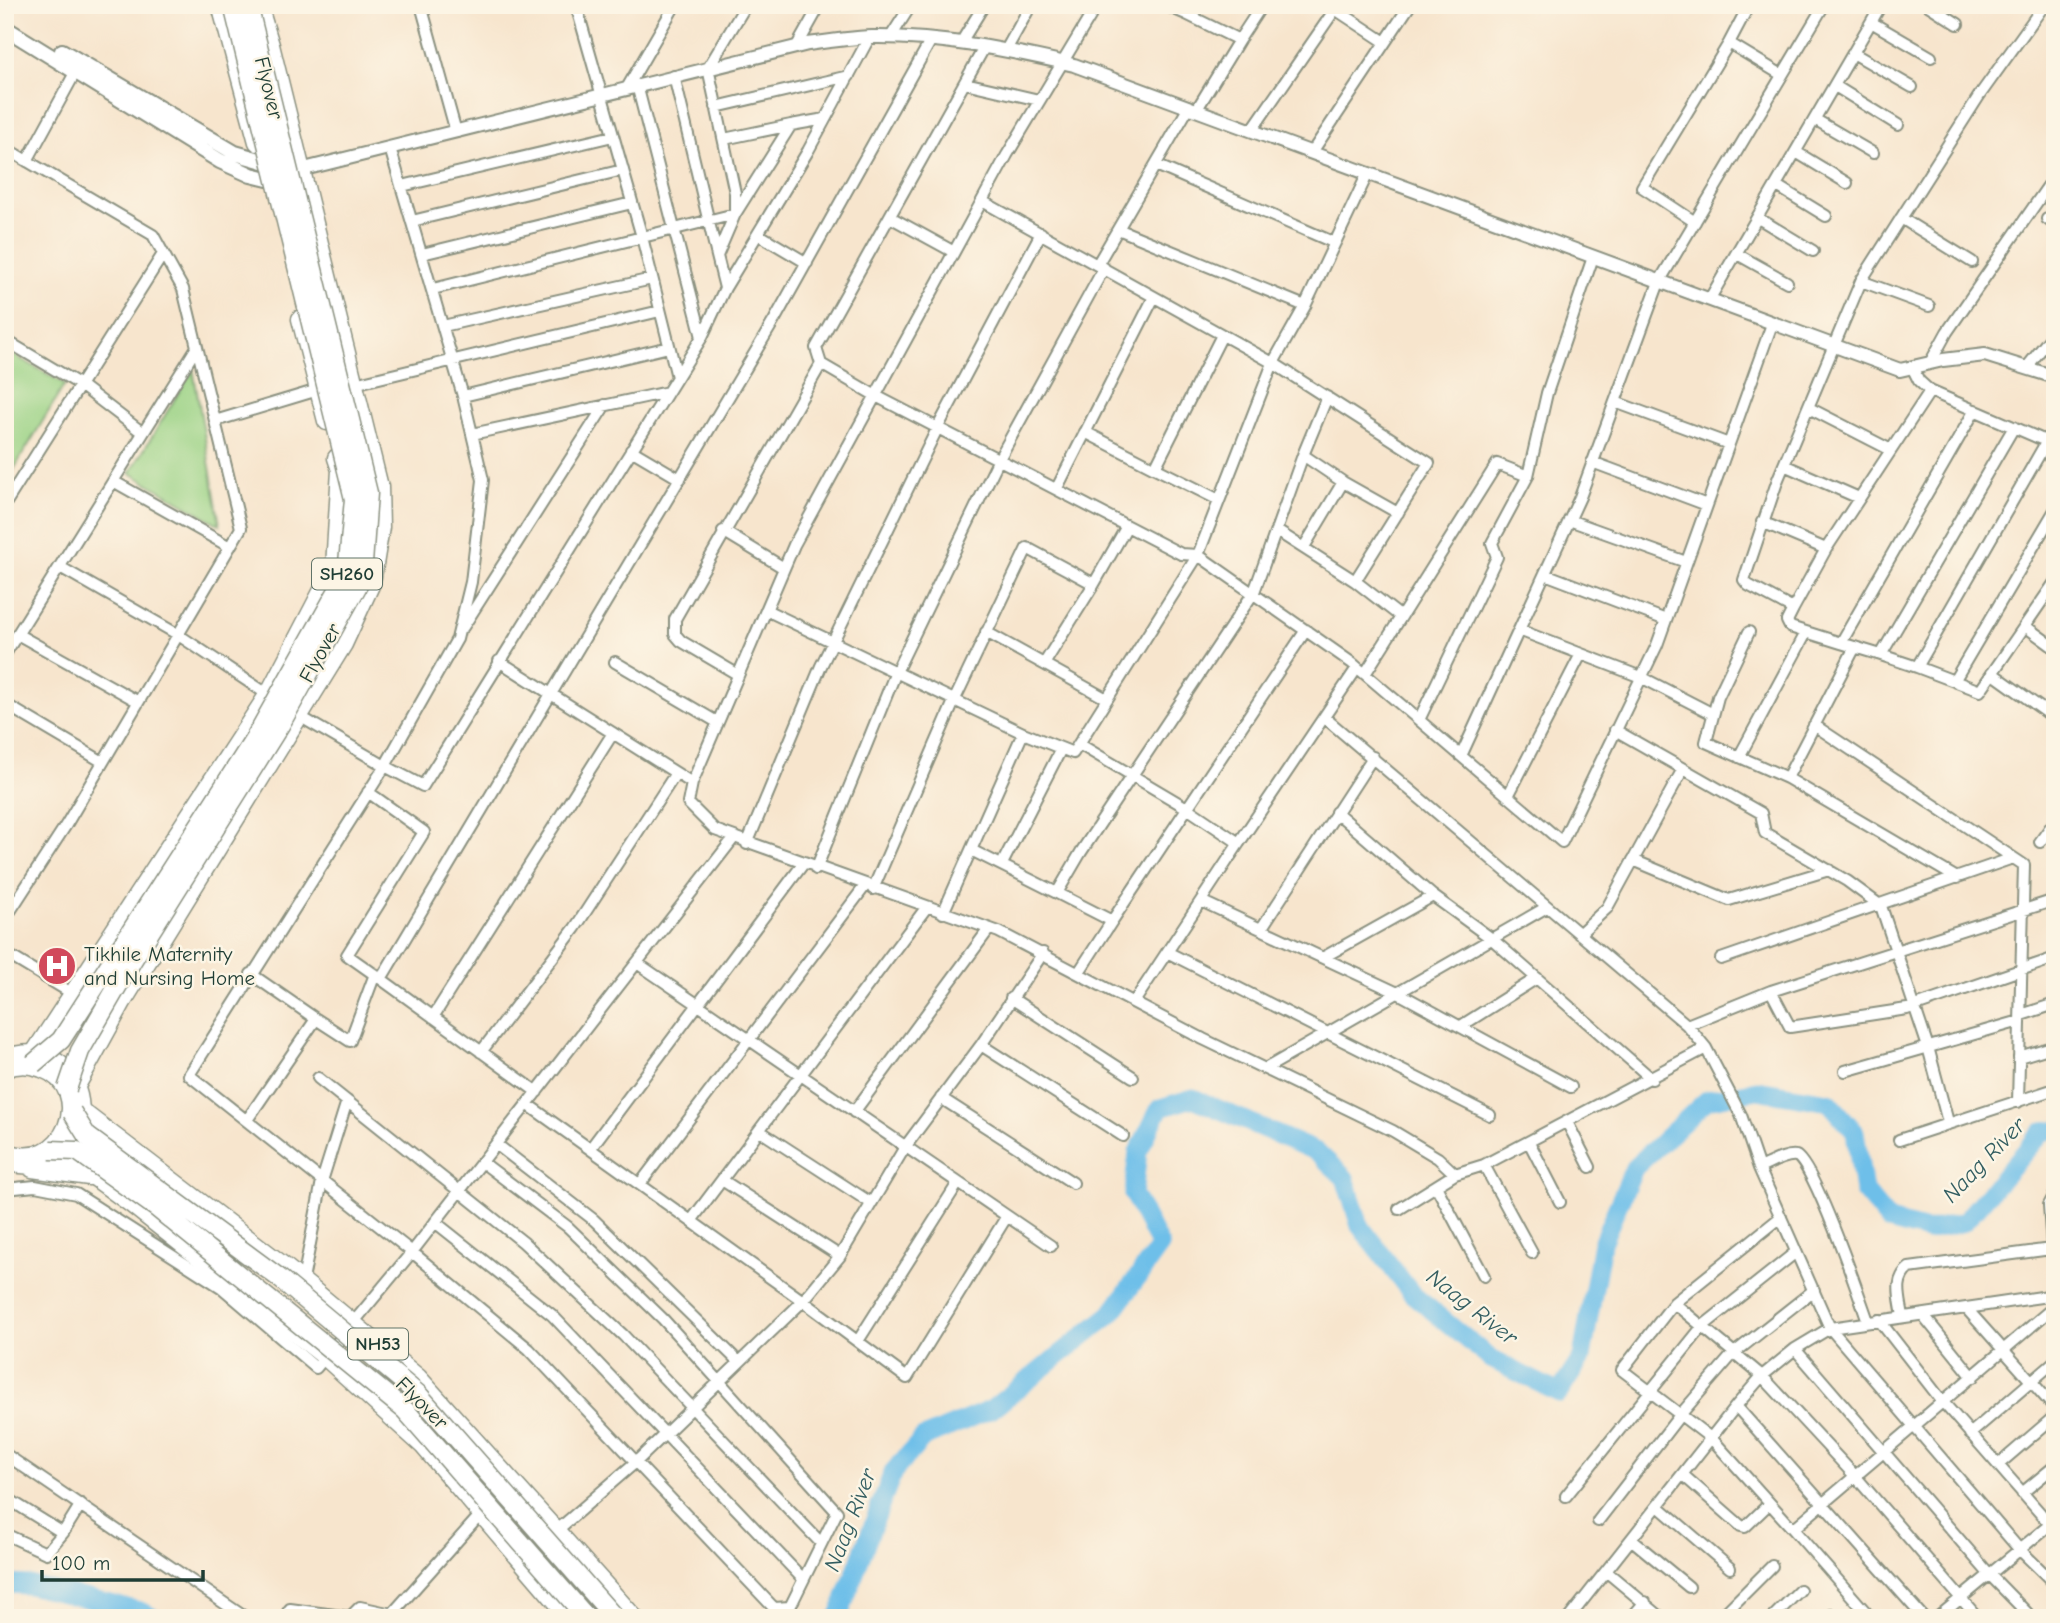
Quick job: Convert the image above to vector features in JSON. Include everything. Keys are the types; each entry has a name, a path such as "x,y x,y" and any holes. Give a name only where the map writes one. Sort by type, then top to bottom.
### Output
{"highway":[{"name":"SH260","path":"33,1059 269,694 335,567 341,470 318,390 266,172 221,5"},
{"name":"Flyover","path":"33,1059 61,1040 83,1007 254,738 347,574 354,499 233,5"},
{"name":"Flyover","path":"248,5 368,493 362,579 280,725 80,1051 72,1087 77,1113 87,1136 278,1277 418,1394 615,1618"},
{"path":"5,1068 33,1059 72,1087 343,643 371,583 380,527 379,487 258,5"},
{"path":"54,1154 77,1113"},
{"name":"NH53","path":"77,1113 353,1323 418,1378 634,1618"},
{"name":"Flyover","path":"6,1159 77,1151 158,1209 404,1410 587,1618"},
{"name":"NH53","path":"54,1154 95,1177 326,1357 423,1445 571,1618"},
{"path":"165,1230 189,1196"}],"main road":[{"path":"5,16 266,172"},
{"path":"5,27 220,161 301,178"},
{"path":"5,1058 33,1059"},
{"path":"6,1159 36,1168 95,1177"}],"street":[{"path":"421,5 456,132"},
{"path":"576,5 642,237 677,377"},
{"path":"675,5 632,87 676,228 702,337"},
{"path":"735,214 735,193 708,68 746,5"},
{"path":"797,46 820,5"},
{"path":"890,38 911,5"},
{"path":"960,44 984,5"},
{"path":"1006,50 1031,5"},
{"path":"1097,5 1061,62 982,201 784,568 692,783 688,803 715,830 733,839 989,929 1042,953 1265,1069 1393,1131 1438,1158 1455,1174"},
{"path":"1165,5 1189,10 1240,40"},
{"path":"816,869 896,672 999,459 1101,267 1118,229 1156,165 1262,5"},
{"path":"1312,152 1410,5"},
{"path":"1695,222 1642,187 1749,5"},
{"path":"1461,756 1569,520 1659,282 1824,5"},
{"path":"1709,300 1881,5"},
{"path":"1928,5 1958,24"},
{"path":"1252,130 1334,7 1385,42"},
{"path":"1793,609 1748,585 1744,580 1784,465 1861,281 1979,96 2042,8"},
{"path":"1871,22 1931,57"},
{"path":"301,178 390,148 797,46 869,38 931,40 985,46 1061,62 1193,108 1900,370 1985,355 2055,377"},
{"path":"60,567 177,634 269,694 299,717 424,786 702,337 725,288 825,119 869,38"},
{"path":"251,974 350,1041 378,976 680,479 807,264 931,40"},
{"path":"1729,43 1783,75"},
{"path":"985,46 816,348 821,364 876,396 1181,554 1198,555 1254,592 1361,671 1562,842 1666,620 1772,324"},
{"path":"1853,54 1912,87"},
{"path":"27,161 76,71"},
{"path":"674,76 725,288"},
{"path":"716,107 849,76"},
{"path":"965,83 1039,100"},
{"path":"1835,86 1898,125"},
{"path":"724,139 825,119"},
{"path":"1816,120 1873,153"},
{"path":"717,256 735,214 791,125"},
{"path":"402,186 613,136"},
{"path":"5,148 153,235 183,289 241,528 103,762 5,919"},
{"path":"390,148 463,396 483,480 471,582 458,635"},
{"path":"1796,152 1847,183"},
{"path":"1156,165 1335,243"},
{"path":"412,221 623,170"},
{"path":"766,610 1023,733 1073,753 1198,555 1273,363 1306,306 1368,173"},
{"path":"1930,363 1947,332 2055,176"},
{"path":"1777,186 1826,216"},
{"path":"982,201 1273,363 1429,463 1355,581"},
{"path":"422,254 632,203"},
{"path":"433,289 735,214"},
{"path":"890,217 954,252"},
{"path":"1758,218 1813,251"},
{"path":"1901,218 1972,262"},
{"path":"1118,229 1306,306"},
{"path":"747,844 832,643 938,427 1041,233"},
{"path":"758,234 807,264"},
{"path":"5,503 163,254"},
{"path":"1737,254 1787,282"},
{"path":"1419,720 1497,557 1492,543 1528,476 1547,393 1593,257"},
{"path":"443,326 652,279"},
{"path":"1861,281 1929,306"},
{"path":"1057,488 1154,296"},
{"path":"354,384 660,311"},
{"path":"2027,367 2055,332"},
{"path":"1155,468 1222,335"},
{"path":"5,340 79,384 143,433"},
{"path":"5,654 197,347"},
{"path":"463,396 669,347"},
{"path":"737,674 681,641 675,634 675,619 821,364"},
{"path":"1912,367 1919,382 1930,391 2051,443 1917,667"},
{"path":"215,421 318,390"},
{"path":"472,434 668,391"},
{"path":"1930,391 1826,549 1787,625 1917,667 1980,691 2055,582"},
{"path":"1057,893 1254,592 1303,455 1327,397"},
{"path":"1615,402 1729,444"},
{"path":"482,1162 568,1227 663,1319 837,1512 790,1607 774,1608 638,1461 529,1349 412,1252 189,1075 384,766 458,635 605,405"},
{"path":"1809,408 1891,450"},
{"path":"1841,643 1975,411"},
{"path":"1881,655 2014,427"},
{"path":"1085,432 1219,500"},
{"path":"631,450 680,479"},
{"path":"1303,455 1343,482 1398,513"},
{"path":"1592,462 1707,505"},
{"path":"1134,1002 1324,716 1401,617 1497,464 1528,476"},
{"path":"1784,465 1859,498"},
{"path":"113,481 230,547"},
{"path":"1304,547 1343,482"},
{"path":"1954,681 2055,510"},
{"path":"1569,520 1686,562"},
{"path":"1762,522 1826,549"},
{"path":"1044,664 1127,526"},
{"path":"723,531 784,568"},
{"path":"1277,531 1355,581 1401,617"},
{"path":"640,1184 748,1039 869,888 1027,548 1094,584"},
{"path":"1545,574 1666,620"},
{"path":"2025,626 2055,648"},
{"path":"1079,972 1306,630"},
{"path":"1519,631 1641,677 1713,714"},
{"path":"986,632 1107,699"},
{"path":"1749,632 1718,697 1706,742 1787,778 1957,878"},
{"path":"1739,757 1806,633"},
{"path":"18,634 138,701"},
{"path":"1787,778 1855,647"},
{"path":"1508,796 1580,656"},
{"path":"499,662 692,783"},
{"path":"615,662 718,722"},
{"path":"1992,673 2049,714 2055,706"},
{"path":"5,704 103,762"},
{"path":"1324,716 1687,1025 1721,1072 1741,1115 1759,1168 1829,1328 2019,1549 2055,1584"},
{"path":"1814,725 2024,865 2018,1102"},
{"path":"1615,730 1761,813 1765,833 1829,870 1881,906 1894,952 1928,1048 1948,1122"},
{"path":"433,1017 613,733"},
{"path":"943,913 1023,733"},
{"path":"1079,744 1187,808 1239,843"},
{"path":"1002,864 1061,750"},
{"path":"1261,929 1373,757"},
{"path":"1579,934 1607,908 1683,769"},
{"path":"481,1052 575,928 676,773"},
{"path":"368,792 424,832 347,955 537,1092"},
{"path":"1336,812 1433,896 1492,939 1652,1079"},
{"path":"2040,842 2055,821"},
{"path":"5,1189 35,1186 76,1195 221,1287 316,1368 412,1252 733,839"},
{"path":"971,850 1112,921"},
{"path":"1720,959 1881,906 2013,858"},
{"path":"1633,860 1729,900 1829,870"},
{"path":"590,1149 803,864"},
{"path":"1324,957 1433,896"},
{"path":"1687,1025 1771,991 2055,900"},
{"path":"1201,901 1400,994 1572,1087"},
{"path":"1265,1069 1400,994 1547,907"},
{"path":"691,1221 926,908"},
{"path":"855,1112 989,929"},
{"path":"1167,952 1490,1115"},
{"path":"5,953 73,994"},
{"path":"529,1567 555,1531 638,1461 803,1301 840,1256 905,1147 981,1045 1042,953"},
{"path":"1771,991 1790,1027 1913,1007 2055,958"},
{"path":"637,963 1051,1246"},
{"path":"1461,1026 1537,978"},
{"path":"1011,998 1133,1077"},
{"path":"1844,1071 1928,1048 2055,1004"},
{"path":"247,1120 316,1019"},
{"path":"981,1045 1123,1136"},
{"path":"2019,1057 2055,1046"},
{"path":"1399,1209 1455,1174 1484,1165 1652,1079 1706,1048"},
{"path":"318,1078 523,1242 623,1335 820,1542"},
{"path":"1899,1140 2055,1089"},
{"path":"941,1098 1073,1183"},
{"path":"346,1101 322,1181 303,1280 353,1323"},
{"path":"527,1104 907,1378 1007,1216"},
{"path":"1567,1122 1590,1167"},
{"path":"760,1130 871,1203"},
{"path":"1529,1142 1560,1202"},
{"path":"496,1144 594,1220 739,1363"},
{"path":"1759,1168 1787,1157 1796,1156 1802,1160 1874,1321 1970,1434 2053,1525 2019,1549 1937,1618"},
{"path":"1484,1165 1532,1253"},
{"path":"722,1180 840,1256"},
{"path":"858,1341 958,1183"},
{"path":"1436,1186 1484,1276"},
{"path":"2055,1194 2049,1205 2055,1288"},
{"path":"1781,1217 1674,1303 1622,1370 1712,1440 1871,1618"},
{"path":"435,1222 552,1315 803,1579"},
{"path":"1903,1317 1899,1283 1901,1274 1909,1268 2051,1249"},
{"path":"1566,1496 1703,1326 1796,1252"},
{"path":"1598,1521 1680,1415 1733,1354 1814,1290"},
{"path":"1569,1618 1712,1440 1736,1406 1762,1376 1795,1349 1829,1328 2055,1295"},
{"path":"1674,1303 1762,1376 1856,1478 1978,1618"},
{"path":"1793,1529 2055,1306"},
{"path":"1966,1308 2055,1408"},
{"path":"1923,1315 1973,1377"},
{"path":"1795,1349 1990,1575 2032,1618"},
{"path":"1970,1434 2055,1361"},
{"path":"1736,1406 1825,1503 1924,1618"},
{"path":"1998,1465 2055,1416"},
{"path":"5,1454 246,1618"},
{"path":"2022,1493 2055,1466"},
{"path":"1683,1475 1741,1526 1745,1527 1769,1504"},
{"path":"5,1497 62,1533"},
{"path":"5,1534 46,1553 81,1504"},
{"path":"1658,1506 1730,1568"},
{"path":"284,1618 290,1609 351,1617 360,1606 394,1616 482,1513"},
{"path":"1632,1540 1689,1587"},
{"path":"1720,1618 1772,1566"},
{"path":"1608,1572 1662,1618"},
{"path":"1772,1618 1800,1590"},
{"path":"1631,1618 1645,1602"}],"green space":[{"path":"5,350 65,384 5,484"},
{"path":"193,369 220,525 130,473"}],"waterway":[{"name":"Naag River","path":"838,1618 893,1472 923,1438 992,1409 1111,1314 1160,1246 1133,1194 1138,1152 1160,1108 1193,1098 1317,1152 1345,1178 1360,1226 1412,1294 1491,1359 1559,1393 1582,1357 1602,1243 1634,1168 1707,1100 1757,1090 1829,1102 1855,1132 1864,1191 1889,1221 1927,1231 1964,1222 2043,1131 2055,1130"},
{"name":"Naag River","path":"5,1584 29,1585 140,1611 154,1618"}],"place":[{"name":"Tikhile Maternity and Nursing Home","path":"57,966"}]}
